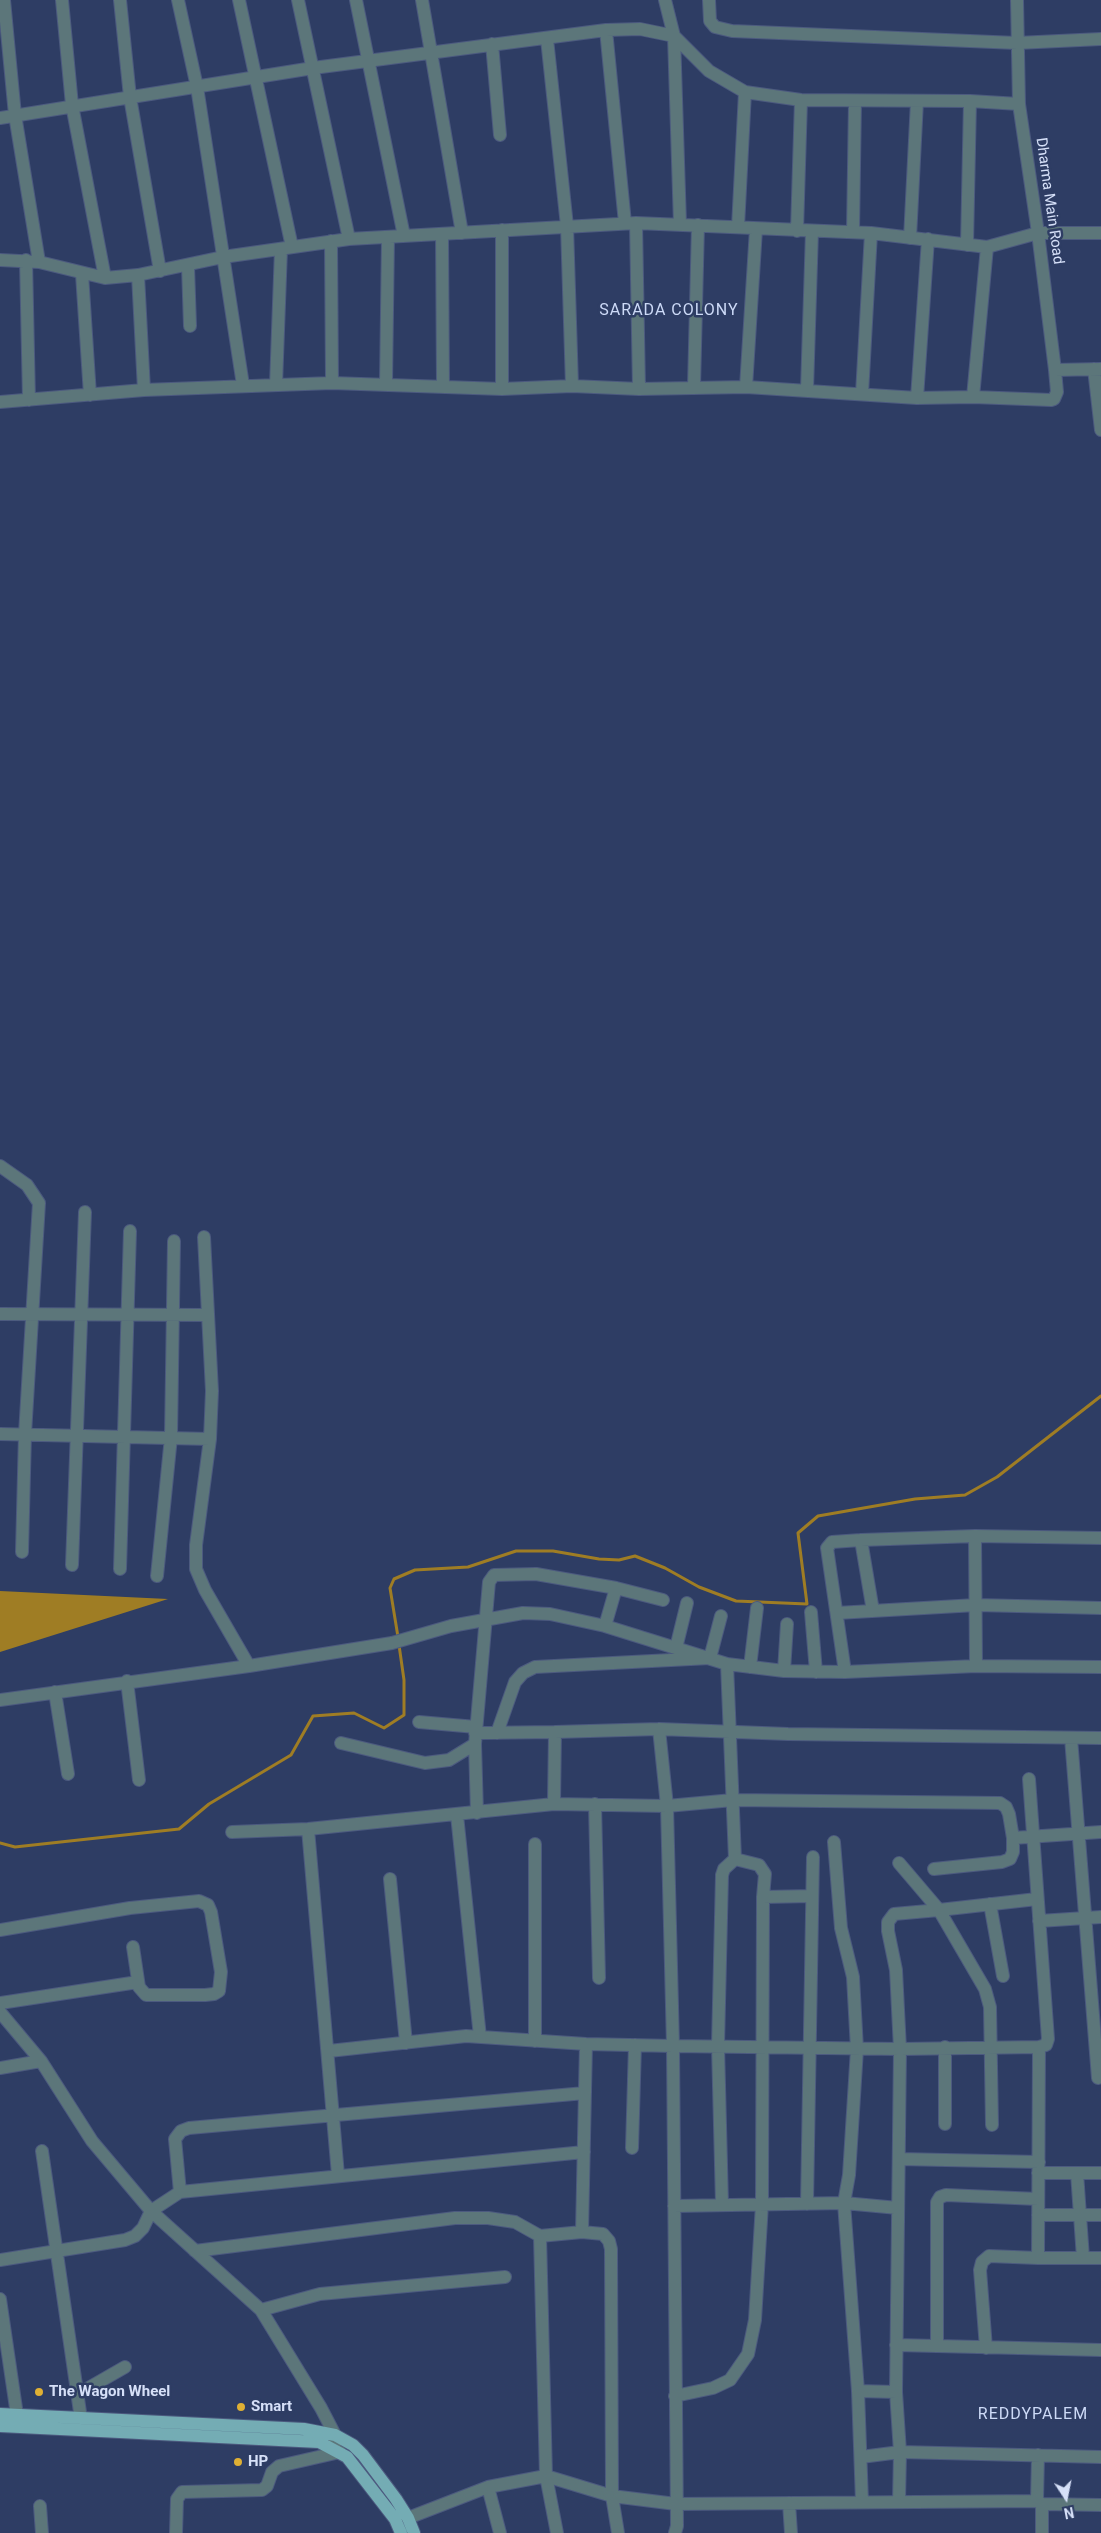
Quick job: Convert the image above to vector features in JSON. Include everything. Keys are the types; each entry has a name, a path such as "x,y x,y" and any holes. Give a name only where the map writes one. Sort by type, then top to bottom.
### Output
{"main road":[{"path":"0,2414 304,2429 335,2435 353,2444 364,2455 408,2518 414,2533"},
{"path":"0,2426 302,2439 319,2442 346,2457 394,2519 401,2533"}],"street":[{"path":"4,0 32,261 29,400"},
{"path":"62,0 72,105 105,278"},
{"path":"120,0 130,97 160,271"},
{"path":"178,0 197,86 242,385"},
{"path":"239,0 257,77 286,248 276,385"},
{"path":"298,0 349,239"},
{"path":"356,0 404,236"},
{"path":"422,0 462,233"},
{"path":"665,0 674,36 680,224"},
{"path":"709,0 710,21 720,29 1017,43 1101,39"},
{"name":"Dharma Main Road","path":"973,397 1047,401 1056,395 1055,370 1038,233 1019,104 1017,0"},
{"path":"0,118 313,68 606,30 640,29 674,36 709,71 745,92 801,100 970,101 1019,104"},
{"path":"606,30 631,223 639,389"},
{"path":"547,39 567,226 572,386"},
{"path":"492,44 500,134"},
{"path":"738,227 745,92"},
{"path":"797,231 801,100"},
{"path":"853,232 855,101"},
{"path":"910,238 917,101"},
{"path":"967,244 970,101"},
{"path":"0,260 32,261 105,278 138,275 223,258 349,239 631,223 698,224 812,232 872,233 987,247 1038,233 1101,233"},
{"path":"694,387 698,224"},
{"path":"746,387 756,229"},
{"path":"502,230 502,388"},
{"path":"807,390 812,232"},
{"path":"862,394 872,233"},
{"path":"442,234 443,387"},
{"path":"386,384 388,238"},
{"path":"917,398 928,240"},
{"path":"331,241 332,383"},
{"path":"0,402 144,390 332,383 502,388 572,386 639,389 746,387 917,398 973,397 987,247"},
{"path":"188,266 190,326"},
{"path":"82,274 90,395"},
{"path":"138,275 144,390"},
{"path":"1055,370 1098,369 1101,430"},
{"path":"0,1166 27,1185 39,1203 25,1434 22,1552"},
{"path":"72,1565 85,1212"},
{"path":"120,1569 130,1232"},
{"path":"204,1237 212,1391 210,1439 196,1545 196,1569 205,1590 249,1666"},
{"path":"157,1576 171,1437 174,1241"},
{"path":"0,1314 208,1315"},
{"path":"0,1434 210,1439"},
{"path":"845,1672 827,1544 861,1540 975,1536 1101,1538"},
{"path":"975,1536 976,1666"},
{"path":"861,1540 873,1611"},
{"path":"477,1813 475,1735 489,1582 494,1575 536,1574 616,1588 663,1600"},
{"path":"605,1626 616,1588"},
{"path":"676,1648 687,1603"},
{"path":"837,1613 976,1606 1101,1608"},
{"path":"750,1667 757,1608"},
{"path":"811,1612 816,1672"},
{"path":"0,1700 127,1681 249,1666 392,1643 451,1626 536,1613 605,1626 727,1664 784,1671 845,1672 976,1666 1101,1667"},
{"path":"710,1658 721,1616"},
{"path":"784,1671 787,1624"},
{"path":"497,1733 515,1682 523,1673 535,1667 710,1658"},
{"path":"722,2204 718,2046 722,1875 724,1869 734,1860 727,1664"},
{"path":"127,1681 140,1780"},
{"path":"55,1692 68,1774"},
{"path":"419,1722 475,1735 659,1729 788,1734 1101,1738"},
{"path":"659,1729 667,1806 673,2046 675,2533"},
{"path":"554,1804 555,1732"},
{"path":"340,1744 425,1763 449,1760 460,1755 475,1735"},
{"path":"1071,1738 1098,2078"},
{"path":"329,2051 466,2036 586,2044 811,2046 857,2049 1039,2047 1046,2045 1048,2039 1028,1778"},
{"path":"232,1832 308,1829 554,1804 667,1806 733,1800 1000,1803 1006,1806 1013,1838 1013,1852 1010,1858 1002,1862 934,1868"},
{"path":"596,1804 599,1978"},
{"path":"457,1815 480,2037"},
{"path":"308,1829 329,2051 338,2175"},
{"path":"1013,1838 1101,1832"},
{"path":"834,1842 841,1928 853,1977 857,2049 844,2204 858,2391 862,2502"},
{"path":"535,1844 535,2041"},
{"path":"807,2204 813,1857"},
{"path":"675,2396 713,2388 730,2380 748,2354 754,2320 762,2204 763,1897 765,1874 759,1865 734,1860"},
{"path":"899,1863 939,1910 988,1998 992,2125"},
{"path":"390,1879 406,2043"},
{"path":"763,1897 812,1896"},
{"path":"899,2502 900,2452 896,2392 896,2344 900,2049 896,1970 888,1922 891,1916 898,1912 939,1910 1038,1899"},
{"path":"0,1930 130,1908 199,1901 208,1905 211,1912 221,1972 220,1991 214,1994 150,1996 142,1993 138,1982 133,1947"},
{"path":"990,1904 1004,1976"},
{"path":"1039,1921 1101,1917"},
{"path":"0,2003 138,1982"},
{"path":"0,2012 41,2061 92,2141 151,2211 261,2310 322,2408 335,2435 338,2451 279,2466 272,2472 267,2486 262,2490 182,2492 177,2499 176,2533"},
{"path":"582,2232 586,2044"},
{"path":"632,2148 635,2045"},
{"path":"945,2047 945,2124"},
{"path":"1038,2258 1039,2047"},
{"path":"0,2068 41,2061"},
{"path":"180,2192 175,2139 181,2132 189,2128 585,2094"},
{"path":"42,2151 82,2419"},
{"path":"0,2260 125,2240 136,2236 143,2228 151,2211 180,2192 584,2152"},
{"path":"899,2159 1038,2167 1077,2173 1101,2173"},
{"path":"1077,2173 1083,2258"},
{"path":"937,2346 937,2202 940,2197 946,2195 1038,2199"},
{"path":"674,2206 844,2204 898,2208"},
{"path":"1038,2215 1101,2215"},
{"path":"195,2251 456,2218 488,2218 515,2222 540,2236 582,2232 602,2234 609,2240 612,2249 612,2496 618,2533"},
{"path":"540,2236 546,2476 557,2533"},
{"path":"986,2348 980,2270 982,2262 989,2256 1101,2258"},
{"path":"261,2310 320,2294 504,2277"},
{"path":"0,2299 17,2415"},
{"path":"896,2344 1101,2350"},
{"path":"78,2394 125,2367"},
{"path":"858,2391 896,2392"},
{"path":"861,2456 900,2452 1101,2456"},
{"path":"1038,2455 1042,2533"},
{"path":"408,2518 488,2487 546,2476 612,2496 676,2504 899,2502 1101,2505"},
{"path":"488,2487 500,2533"},
{"path":"789,2503 792,2533"},
{"path":"40,2506 42,2533"}],"shaded area":[{"path":"0,1591 168,1599 0,1652"}],"waterway":[{"path":"398,1637 390,1588 394,1579 415,1570 468,1567 516,1551 553,1551 599,1559 619,1560 635,1556 665,1568 699,1587 736,1601 807,1604 798,1533 818,1516 915,1499 965,1495 997,1477 1101,1396"},
{"path":"0,1843 15,1847 179,1829 209,1804 291,1755 313,1716 354,1713 384,1728 404,1715 404,1680 399,1645"}],"place":[{"name":"The Wagon Wheel","path":"39,2392"},
{"name":"Smart","path":"241,2407"},
{"name":"HP","path":"238,2462"}],"district":[{"name":"SARADA COLONY","path":"669,311"},
{"name":"REDDYPALEM","path":"1033,2415"}]}
